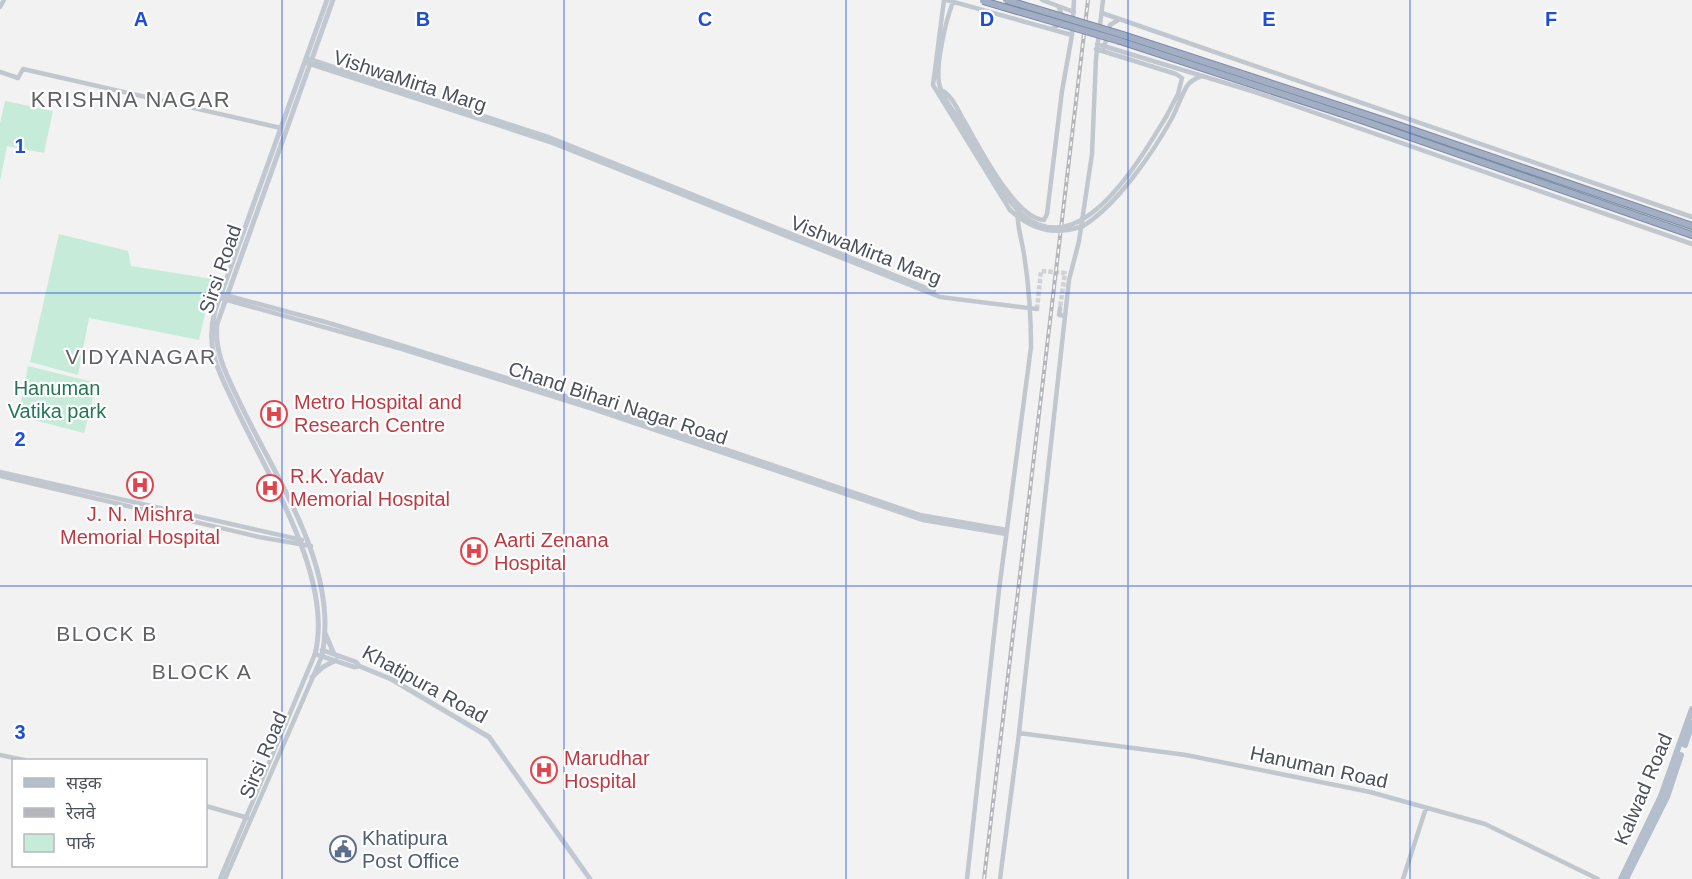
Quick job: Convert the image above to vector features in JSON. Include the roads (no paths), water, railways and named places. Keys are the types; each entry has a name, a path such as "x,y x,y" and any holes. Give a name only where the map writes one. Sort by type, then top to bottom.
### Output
{"highway":[{"path":"981,0 1121,38 1395,123 1692,226"},
{"path":"1006,0 1692,235"}],"main road":[{"name":"Sirsi Road","path":"319,652 316,610 309,565 212,353 210,339 212,324 308,61 327,0"},
{"name":"Sirsi Road","path":"319,652 324,632 324,610 310,543 259,445 217,351 217,324 223,296 280,128 333,0"},
{"path":"312,677 335,657 324,632"},
{"name":"Khatipura Road","path":"319,652 391,679 489,737 590,879"},
{"name":"Kalwad Road","path":"1621,879 1664,796 1692,710"},
{"name":"Kalwad Road","path":"1626,879 1664,796 1692,723"}],"street":[{"path":"0,7 4,0"},
{"path":"1072,35 945,0 933,85 1014,207 1030,220 1057,228 1085,220 1100,208 1169,118 1188,84 1195,78 1204,76"},
{"path":"1046,0 1074,12"},
{"path":"941,90 946,92 1018,204 1035,219 1044,220 1047,214 1062,91 1072,35 1074,0"},
{"path":"1000,879 1019,733 1065,316 1092,154 1097,46 1103,0"},
{"path":"953,2 941,54 939,80 941,90 957,120"},
{"path":"1052,29 1058,26 1061,19 1058,6"},
{"path":"1102,14 1692,217"},
{"path":"1104,49 1110,25 1118,20"},
{"path":"1097,46 1182,78 1169,118"},
{"path":"1104,49 1204,76 1692,244"},
{"name":"VishwaMirta Marg","path":"308,61 551,138 944,296 1037,309"},
{"path":"3,74 20,77 23,69 280,128"},
{"path":"967,879 1006,532 1031,347 1031,309 1016,221 1018,204"},
{"name":"Chand Bihari Nagar Road","path":"223,296 403,346 920,515 1006,532"},
{"path":"1060,308 1059,315 1065,316"},
{"path":"0,474 310,543"},
{"name":"Sirsi Road","path":"225,879 312,677 319,652"},
{"name":"Sirsi Road","path":"220,879 319,652"},
{"name":"Hanuman Road","path":"1019,733 1172,753 1293,774 1485,824 1598,879"},
{"path":"0,755 19,759"},
{"path":"207,806 248,818"},
{"path":"1402,879 1426,808"}],"tunnel":[{"path":"1037,309 1041,271 1065,273 1060,308"}],"railway":[{"path":"984,879 1088,0"}],"place":[{"name":"Metro Hospital and Research Centre","path":"274,414"},
{"name":"J. N. Mishra Memorial Hospital","path":"140,485"},
{"name":"R.K.Yadav Memorial Hospital","path":"270,488"},
{"name":"Aarti Zenana Hospital","path":"474,551"},
{"name":"Marudhar Hospital","path":"544,770"},
{"name":"Khatipura Post Office","path":"343,849"}],"district":[{"name":"KRISHNA NAGAR","path":"131,99"},
{"name":"VIDYANAGAR","path":"141,357"},
{"name":"BLOCK B","path":"107,634"},
{"name":"BLOCK A","path":"202,672"}],"park label":[{"name":"Hanuman Vatika park","path":"57,400"}]}
